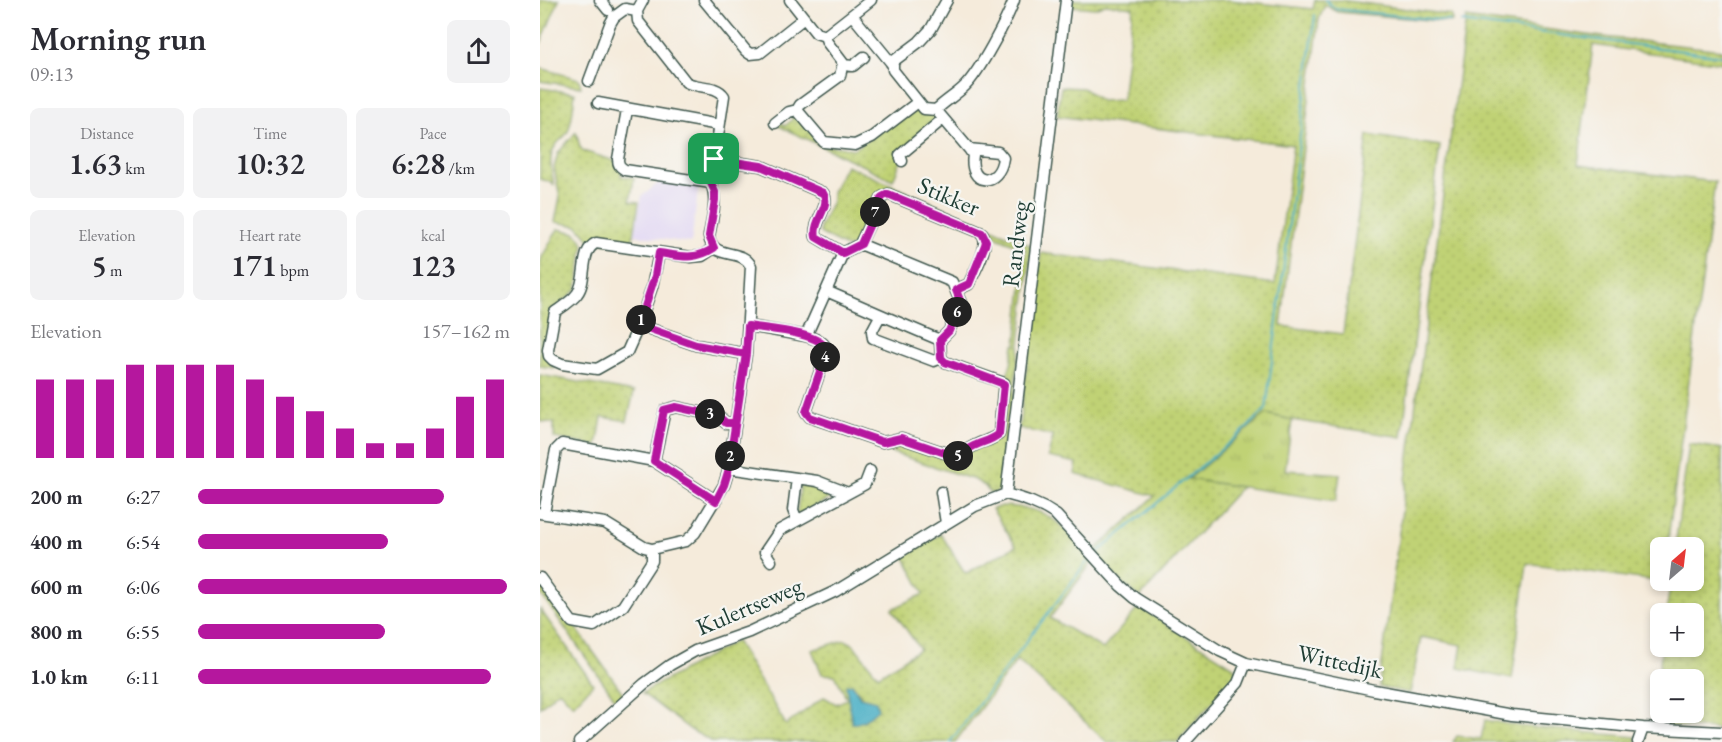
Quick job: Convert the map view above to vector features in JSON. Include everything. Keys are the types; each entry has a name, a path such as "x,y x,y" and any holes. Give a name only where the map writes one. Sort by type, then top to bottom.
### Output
{"street":[{"path":"600,0 608,10"},
{"path":"643,0 637,11 638,21 686,82 691,85 717,89 724,100 711,183 715,192 715,200 709,236 714,248 719,252 743,257 752,266 746,354 728,468 724,485 716,501 695,533 686,541 652,549 644,547 605,523 542,513 556,450 562,444 654,461 716,501"},
{"path":"704,0 750,54 760,53 804,18"},
{"path":"775,123 789,112 797,110 800,105 840,76 843,65 825,36 816,33 790,0"},
{"path":"825,36 871,0"},
{"path":"891,63 919,42 931,29 947,0"},
{"path":"902,161 900,155 940,115 974,75 1014,0"},
{"name":"Randweg","path":"1006,494 1066,0"},
{"path":"589,81 614,17 625,9 637,11"},
{"path":"852,15 924,109 940,115 969,149"},
{"path":"843,65 853,66 864,57"},
{"path":"797,110 824,142 851,146 872,137 918,102"},
{"path":"598,103 719,125"},
{"path":"627,110 618,159 621,168 711,183"},
{"path":"714,159 761,166 823,193 826,202 815,225 816,237 843,253"},
{"name":"Stikker","path":"861,244 882,197 888,194 982,233 986,241 985,245 969,284 956,290"},
{"path":"659,253 655,276 631,347 627,352 600,368 562,364 549,356 548,350 555,312 577,295 582,284 591,245 596,243 691,257 702,256 714,248"},
{"path":"748,326 806,336 821,341 826,346 827,351 806,412 810,417 883,442 901,438 954,456 960,455 976,444 993,439 999,434 1005,386 1002,381 945,362 941,358 940,340 949,331 961,303 952,282 861,244 843,253 806,336"},
{"path":"826,291 940,340"},
{"path":"880,316 872,335 876,340 934,361 941,358"},
{"path":"639,325 696,345 746,354"},
{"path":"654,461 664,410 676,407 718,416 726,423 735,423"},
{"path":"728,468 817,481 848,493"},
{"path":"771,561 765,552 780,530 865,484 870,471"},
{"path":"797,478 793,510 797,520"},
{"path":"941,492 946,523"},
{"name":"Kulertseweg","path":"579,742 644,684 670,665 695,651 749,632 836,591 975,506 1006,494"},
{"name":"Wittedijk","path":"1006,494 1039,504 1048,510 1135,598 1220,651 1246,663 1512,715 1643,728 1722,732"},
{"path":"540,578 572,622 594,626 623,606 652,561 652,549"},
{"path":"1185,742 1238,683 1246,663"},
{"path":"1638,742 1643,728"}],"shaded area":[{"path":"665,178 699,184 691,243 634,235 642,196"}],"green space":[{"path":"540,0 559,0 540,45"},
{"path":"1071,0 1229,0 1313,9 1315,0 1340,0 1451,15 1452,22 1338,12 1325,5 1319,19 1281,326 1343,334 1368,135 1440,146 1402,437 1266,414 1189,479 1241,487 1140,597 1119,580 1093,552 1155,496 1075,474 1077,463 1048,457 1053,436 1019,428 1041,253 1275,284 1293,145 1057,116 1061,87 1083,88 1101,101 1122,100 1133,7 1105,4 1095,8 1071,6"},
{"path":"1466,18 1594,36 1722,50 1722,63 1593,45 1578,165 1715,182 1668,537 1650,537 1650,580 1527,563 1512,679 1458,668 1462,645 1421,637 1410,693 1379,687"},
{"path":"540,68 579,79 581,87 540,81"},
{"path":"540,88 575,93 568,131 556,145 552,154 554,186 551,182 540,179"},
{"path":"912,109 935,112 941,119 900,163 893,180 777,125 781,122 785,126 793,119 790,115 796,115 823,145 854,149"},
{"path":"576,132 583,151 615,161 622,170 621,176 634,178 630,201 639,202 630,246 591,241 578,226 555,222 560,197 554,168 558,153"},
{"path":"846,165 1032,246 1002,486 995,494 989,492 985,486 975,480 872,446 900,442 951,458 997,437 1005,380 1011,364 1014,345 1016,345 1026,249 888,191 858,244 847,248 820,233 820,227 832,201 832,192"},
{"path":"558,229 576,233 584,243 577,289 554,310 544,355 555,368 540,366 540,266 542,257"},
{"path":"540,375 634,392 627,421 602,417 597,446 554,438 554,423 540,421"},
{"path":"1266,414 1292,420 1285,470 1340,474 1336,501 1189,479"},
{"path":"1689,444 1722,449 1722,729 1653,726 1653,723 1704,723 1704,669 1659,669 1661,657 1704,657 1704,603 1668,603 1669,591 1704,591 1704,537 1676,537"},
{"path":"801,483 838,494 799,515 797,512"},
{"path":"1002,506 1020,507 1045,515 1064,528 1093,561 1050,618 1103,649 1139,607 1240,671 1177,742 1107,742 1017,660 955,742 713,742 691,730 642,693 736,641 786,725 824,697 836,704 847,699 835,675 822,674 812,650 845,640 853,644 878,676 920,649 892,609 924,594 904,556 941,534 965,573 968,572 1016,546 992,509","holes":["852,684 864,700 869,699 873,713 864,721 852,723 848,695"]},
{"path":"540,584 574,625 625,696 618,703 540,593"},
{"path":"540,609 593,684 573,705 559,690 540,707"},
{"path":"1485,720 1519,726 1636,737 1636,742 1453,742 1457,736 1481,739"}],"water":[{"path":"852,684 860,697 876,701 878,709 866,719 856,723 852,723 846,685"}],"waterway":[{"path":"1325,0 1336,9 1450,21"},
{"path":"1097,553 1247,428 1266,409 1315,15"},
{"path":"1461,22 1722,56"},
{"path":"950,742 1087,562"}],"route":[{"path":"714,159 711,183 715,192 715,200 709,236 714,248 702,256 659,253 655,276 639,325 696,345 746,354 728,472 716,501 654,461 664,410 676,407 718,416 726,423 735,423 746,354 748,326 798,334 821,341 826,346 827,351 806,412 810,417 883,442 901,438 954,456 960,455 970,447 993,439 999,434 1005,388 1002,381 945,362 940,354 940,340 949,331 961,303 956,290 969,284 985,245 986,241 982,233 888,194 882,197 861,244 843,253 816,237 815,225 826,202 823,193 761,166 714,159"}]}
